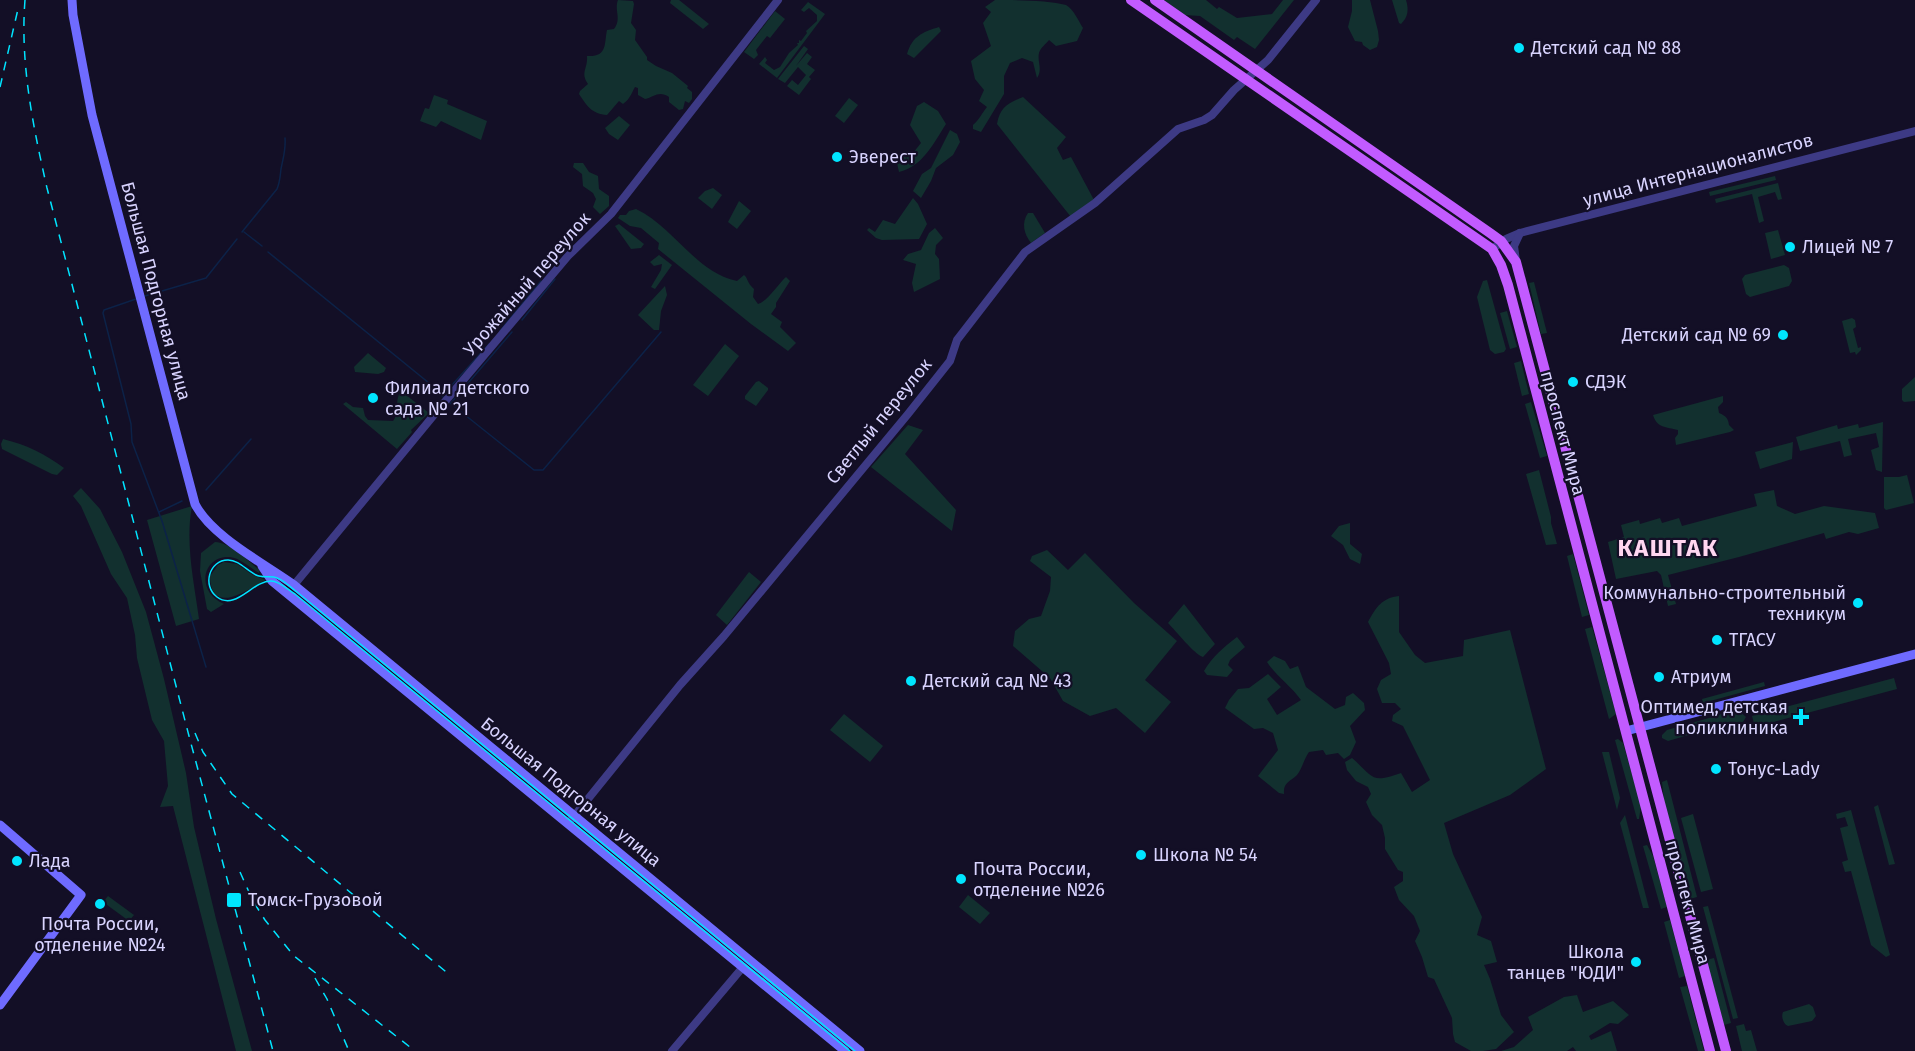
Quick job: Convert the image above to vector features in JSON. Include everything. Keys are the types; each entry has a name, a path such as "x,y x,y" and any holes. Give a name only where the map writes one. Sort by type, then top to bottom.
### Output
{"main road":[{"name":"Большая Подгорная улица","path":"72,0 92,116 195,504 208,522 571,820 860,1051"},
{"name":"проспект Мира","path":"1131,0 1385,176 1496,245 1710,1051"},
{"name":"проспект Мира","path":"1155,0 1418,183 1516,262 1726,1051"},
{"path":"1385,176 1393,165"},
{"path":"1411,193 1418,183"},
{"path":"1522,341 1535,338"},
{"path":"1552,456 1566,451"},
{"path":"1585,579 1598,575"},
{"name":"Большая Подгорная улица","path":"276,578 294,585 742,967 845,1051"},
{"path":"1600,634 1613,630"},
{"path":"1626,731 1915,654"},
{"path":"0,825 81,895 0,1005"},
{"path":"1674,912 1688,909"},
{"path":"1705,1033 1721,1028"}],"street":[{"name":"Урожайный переулок","path":"294,585 435,412 568,256 611,214 778,0"},
{"name":"Светлый переулок","path":"571,820 680,685 724,636 908,414 950,361 957,340 1025,252 1100,199 1178,129 1212,115 1234,90 1268,60 1316,0"},
{"name":"улица Интернационалистов","path":"1496,245 1520,233 1915,131"},
{"path":"1516,262 1514,246 1520,233"},
{"path":"672,1051 742,967"}],"green space":[{"path":"618,0 633,1 631,23 636,30 635,40 647,60 672,73 692,92 692,99 689,103 685,101 683,109 679,110 669,102 669,97 662,94 645,99 638,95 638,88 635,87 623,104 619,101 607,115 590,109 579,94 588,84 584,73 587,56 594,56 602,52 607,30 614,29 616,25"},
{"path":"671,0 679,0 709,24 703,29 670,3"},
{"path":"995,0 1042,1 1066,5 1074,12 1083,28 1077,41 1056,46 1049,40 1043,46 1039,53 1040,72 1037,78 1033,62 1022,58 1010,63 1004,76 1004,94 981,132 973,129 973,125 987,107 979,101 984,90 975,79 971,61 991,46 983,23 991,12 985,7"},
{"path":"1164,0 1206,0 1217,9 1219,7 1237,18 1272,14 1283,0 1294,0 1255,49 1237,37 1234,40 1200,16 1185,15"},
{"path":"1352,0 1370,0 1378,31 1377,47 1370,50 1362,42 1355,41 1348,27"},
{"path":"1392,0 1406,0 1407,13 1401,24 1399,23"},
{"path":"808,2 825,14 777,78 759,64 765,57 767,60 765,63 774,70 780,67 789,53 798,45 799,40 801,41 807,33 806,31 817,21 817,15 809,8 804,12 801,10"},
{"path":"775,11 785,19 770,38 767,36 756,50 758,55 754,59 744,52"},
{"path":"939,27 941,31 914,58 907,54 915,39"},
{"path":"804,46 808,49 796,66 807,53 812,57 807,64 815,70 799,95 787,86 792,80 798,85 806,75 798,67 785,83 778,79"},
{"path":"434,95 448,100 447,104 487,121 481,140 441,121 436,127 420,121 425,108 429,109"},
{"path":"1023,97 1066,137 1057,148 1063,160 1071,157 1094,200 1071,217 997,124 1005,106"},
{"path":"849,98 858,105 844,123 835,116"},
{"path":"924,102 938,111 946,124 921,160 899,172 897,163 903,151 913,153 921,143 910,125 917,106"},
{"path":"619,116 630,125 618,140 605,128"},
{"path":"950,130 957,134 960,142 953,155 936,168 921,198 913,191 922,174 931,168"},
{"path":"574,163 583,163 589,172 598,176 599,189 609,196 609,206 600,214 593,207 596,199 593,193 583,186 582,174 573,167"},
{"path":"1775,176 1776,180 1710,196 1709,192"},
{"path":"1778,183 1782,199 1778,200 1775,192 1758,197 1764,221 1759,223 1752,194 1716,203 1715,199"},
{"path":"713,188 722,195 712,209 698,198 705,191"},
{"path":"913,198 927,224 919,239 882,240 867,230 869,228 875,232 883,220 895,224"},
{"path":"739,201 751,211 737,229 728,222"},
{"path":"636,209 661,226 696,259 722,276 737,281 744,275 754,289 753,297 758,304 769,296 786,277 790,281 771,314 782,322 780,327 796,343 788,351 658,249 659,243 641,228 630,226 618,218"},
{"path":"1028,213 1033,213 1045,233 1031,243 1024,228"},
{"path":"619,224 644,244 641,248 631,249 615,226"},
{"path":"935,228 943,238 936,245 935,254 939,259 940,279 914,292 912,283 916,264 903,260 908,254 921,250 929,233"},
{"path":"1778,230 1785,255 1771,259 1765,233"},
{"path":"659,255 672,265 655,289 651,287 662,264 654,266 650,262"},
{"path":"1784,265 1789,268 1792,281 1789,286 1750,297 1746,294 1742,279 1745,275"},
{"path":"1487,280 1506,349 1504,352 1495,354 1490,350 1477,297 1483,281"},
{"path":"1534,282 1547,333 1541,334 1529,283"},
{"path":"665,286 667,295 661,311 659,330 654,330 638,315"},
{"path":"1507,311 1517,347 1510,349 1500,313"},
{"path":"1852,318 1855,320 1856,327 1853,329 1858,348 1861,347 1856,355 1855,352 1850,353 1842,321"},
{"path":"725,344 739,356 708,396 693,385"},
{"path":"368,353 386,368 384,372 378,374 355,372 354,367"},
{"path":"1521,361 1529,394 1522,396 1514,363"},
{"path":"1915,377 1915,401 1904,402 1902,389"},
{"path":"759,381 768,390 756,406 745,399 745,396"},
{"path":"401,391 429,413 411,430 412,432 397,449 343,404 346,402 353,407 363,408 368,420 393,421"},
{"path":"1723,396 1723,402 1718,407 1719,413 1726,418 1734,430 1730,432 1676,445 1675,438 1678,430 1660,425 1653,415"},
{"path":"1531,402 1547,456 1540,458 1525,404"},
{"path":"1883,422 1882,472 1876,470 1871,450 1879,447 1876,433 1848,439 1852,455 1844,457 1840,441 1800,451 1796,437 1837,425 1838,429 1858,424 1859,428"},
{"path":"908,425 923,430 905,454 956,510 952,531 871,467"},
{"path":"3,439 50,458 64,468 57,475 52,474 2,449"},
{"path":"1793,442 1792,459 1760,469 1755,452"},
{"path":"1539,470 1557,544 1546,545 1526,474"},
{"path":"1907,475 1914,503 1886,510 1884,508 1884,477"},
{"path":"81,488 100,509 122,552 146,612 186,773 194,827 216,919 252,1051 236,1051 173,806 160,807 168,786 164,741 152,720 137,658 135,635 127,598 111,574 81,506 73,496"},
{"path":"1774,490 1777,506 1795,514 1824,506 1875,513 1879,528 1858,534 1849,532 1826,539 1824,533 1668,575 1676,604 1668,606 1661,575 1657,571 1616,579 1608,542 1624,537 1621,525 1639,520 1640,524 1660,518 1662,523 1679,518 1682,526 1757,506 1754,494"},
{"path":"192,506 189,534 199,619 176,626 147,520"},
{"path":"1350,523 1350,544 1362,554 1360,564 1350,559 1343,545 1331,536 1339,526"},
{"path":"215,542 233,549 260,570 259,573 241,561 230,557 213,562 208,568 206,583 215,598 224,604 211,612 207,609 200,571 201,553"},
{"path":"1047,550 1068,570 1085,553 1134,603 1177,641 1145,680 1171,702 1145,733 1116,708 1090,716 1063,701 1050,678 1013,646 1015,631 1029,619 1041,616 1050,591 1051,577 1030,561 1032,556"},
{"path":"1573,554 1589,615 1582,617 1567,556"},
{"path":"224,562 237,564 253,575 266,580 232,597 224,598 217,595 212,589 210,576 218,565"},
{"path":"749,572 761,582 727,625 716,615"},
{"path":"1399,596 1399,632 1415,655 1425,663 1463,656 1464,640 1510,630 1546,769 1510,795 1444,823 1453,854 1482,917 1477,935 1491,941 1497,962 1484,965 1501,1015 1514,1032 1496,1049 1471,1051 1455,1042 1452,1018 1434,979 1428,977 1415,941 1420,931 1414,916 1399,900 1394,887 1403,881 1403,872 1398,870 1385,849 1382,825 1372,815 1366,802 1371,794 1368,787 1356,781 1347,770 1345,762 1352,758 1369,774 1378,778 1401,773 1412,792 1430,780 1403,726 1392,721 1393,715 1401,709 1395,703 1382,703 1377,689 1381,680 1391,674 1389,663 1368,622 1380,604"},
{"path":"1184,604 1215,644 1203,657 1190,647 1168,623"},
{"path":"1592,627 1616,714 1609,719 1585,629"},
{"path":"1237,637 1245,647 1230,660 1228,665 1233,670 1227,677 1207,675 1204,671 1211,661"},
{"path":"1274,656 1285,661 1290,669 1298,666 1306,687 1335,709 1345,705 1346,697 1353,693 1364,703 1365,710 1350,726 1356,742 1350,755 1344,759 1338,753 1326,755 1323,750 1309,752 1299,773 1286,785 1284,794 1279,793 1258,776 1278,750 1273,733 1263,728 1254,729 1225,708 1238,689 1249,688 1268,674 1281,687 1267,699 1277,715 1301,700 1267,662"},
{"path":"1894,678 1897,689 1755,727 1752,716"},
{"path":"1764,682 1765,686 1703,703 1702,699"},
{"path":"1732,710 1739,711 1746,717 1743,722 1725,725 1720,723 1716,727 1668,741 1662,738 1667,730"},
{"path":"844,714 883,746 870,762 830,730"},
{"path":"1618,739 1623,743 1641,806 1639,819 1637,819 1615,740"},
{"path":"1602,752 1609,752 1620,798 1617,810"},
{"path":"1667,780 1697,897 1690,899 1664,801 1662,782"},
{"path":"1878,805 1895,864 1889,865 1874,807"},
{"path":"1851,810 1890,955 1886,957 1871,945 1851,871 1845,872 1842,862 1848,860 1840,828 1848,826 1845,817 1837,819 1836,814"},
{"path":"1693,814 1713,889 1701,892 1681,818"},
{"path":"1625,815 1649,908 1643,908 1620,823"},
{"path":"1647,845 1653,856 1667,907 1661,909 1643,846"},
{"path":"968,895 990,913 980,924 959,907"},
{"path":"108,896 134,915 129,921 103,902"},
{"path":"1708,906 1738,1018 1733,1019 1703,907"},
{"path":"1670,920 1685,976 1679,978 1664,922"},
{"path":"1714,958 1731,1023 1724,1025 1706,960"},
{"path":"1687,986 1704,1051 1698,1051 1680,987"},
{"path":"1577,995 1583,1012 1613,1001 1629,1015 1618,1024 1610,1023 1589,1036 1591,1040 1611,1031 1617,1051 1576,1051 1573,1047 1567,1051 1501,1051 1514,1047 1533,1030 1528,1017 1564,997"},
{"path":"1809,1004 1813,1007 1816,1016 1812,1021 1788,1026 1785,1024 1782,1018 1783,1012"},
{"path":"1744,1024 1746,1031 1751,1030 1757,1051 1742,1051 1736,1026"}],"waterway":[{"path":"242,232 277,189 285,138"},
{"path":"244,232 262,246"},
{"path":"145,296 206,278 237,239"},
{"path":"268,252 440,392 443,397"},
{"path":"522,320 555,279"},
{"path":"500,331 541,281"},
{"path":"136,299 104,310 103,313 131,424 132,442 162,521 206,667"},
{"path":"451,403 512,332"},
{"path":"450,403 534,470 543,470 661,332"},
{"path":"442,396 489,344"},
{"path":"206,490 251,439"},
{"path":"159,512 182,501"}],"tram line":[{"path":"850,1051 295,594 281,584 271,581 257,585 237,598 224,600 217,597 210,587 212,569 221,561 232,560 256,575 277,578 286,583 855,1051"}],"railway":[{"path":"25,0 26,71 47,188 273,1051"},
{"path":"0,87 18,9"},
{"path":"195,733 203,752 232,794 451,976"},
{"path":"240,872 253,901 265,920 294,956 415,1051"},
{"path":"315,978 327,999 349,1051"}],"place":[{"name":"Детский сад № 88","path":"1519,48"},
{"name":"Эверест","path":"837,157"},
{"name":"Лицей № 7","path":"1790,247"},
{"name":"Детский сад № 69","path":"1783,335"},
{"name":"СДЭК","path":"1573,382"},
{"name":"Филиал детского сада № 21","path":"373,398"},
{"name":"Коммунально-строительный техникум","path":"1858,603"},
{"name":"ТГАСУ","path":"1717,640"},
{"name":"Атриум","path":"1659,677"},
{"name":"Детский сад № 43","path":"911,681"},
{"name":"Оптимед, детская поликлиника","path":"1801,717"},
{"name":"Тонус-Lady","path":"1716,769"},
{"name":"Школа № 54","path":"1141,855"},
{"name":"Лада","path":"17,861"},
{"name":"Почта России, отделение №26","path":"961,879"},
{"name":"Томск-Грузовой","path":"234,900"},
{"name":"Почта России, отделение №24","path":"100,904"},
{"name":"Школа танцев \"ЮДИ\"","path":"1636,962"}],"district":[{"name":"КАШТАК","path":"1668,548"}]}
